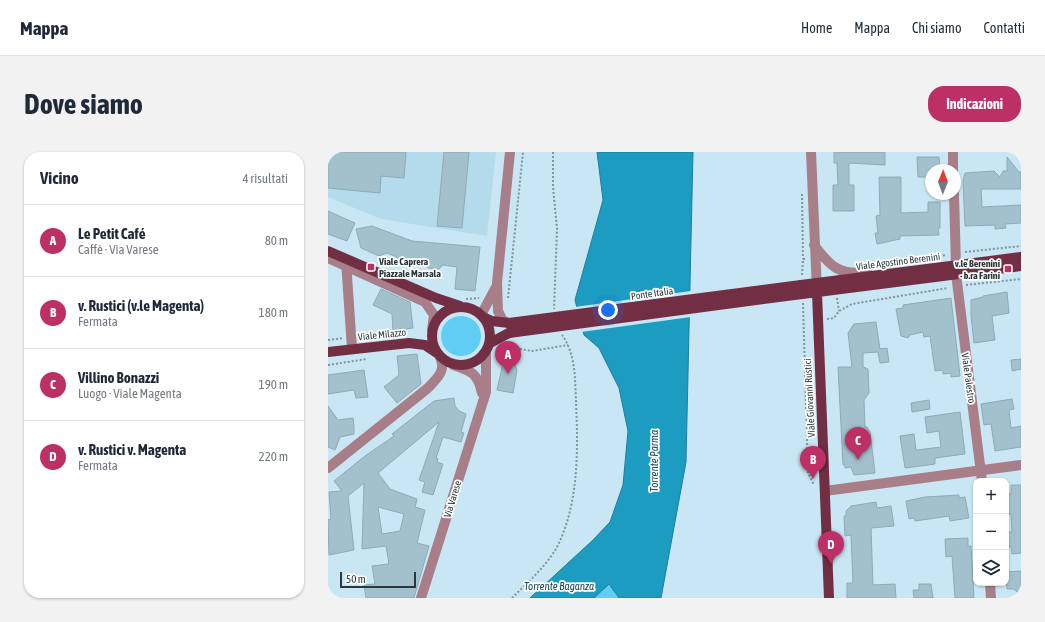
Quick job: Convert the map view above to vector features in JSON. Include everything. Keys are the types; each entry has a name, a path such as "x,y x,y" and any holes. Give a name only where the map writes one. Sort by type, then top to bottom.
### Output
{"main road":[{"path":"328,251 346,262 442,301 468,308 482,316 490,329 488,347 477,361 469,364 453,365 439,355 432,343 432,330 438,317 444,312 459,307 468,308"},
{"name":"Viale Agostino Berenini","path":"801,289 956,270 1021,257"},
{"name":"Viale Agostino Berenini","path":"816,288 926,270 956,270 1021,266"},
{"name":"Viale Giovanni Rustici","path":"816,288 829,598"},
{"name":"Ponte Italia","path":"488,347 509,332 801,289"},
{"name":"Ponte Italia","path":"482,316 495,322 509,332"},
{"name":"Viale Milazzo","path":"328,352 409,343 425,346 439,355"}],"street":[{"path":"509,332 500,316 495,296 510,152"},
{"path":"811,152 816,288"},
{"path":"953,152 953,164"},
{"name":"Viale Palestro","path":"954,200 957,286 982,478"},
{"path":"814,245 832,266 847,273 862,273 889,269 926,270"},
{"path":"328,258 346,262 425,302 434,316 432,330"},
{"path":"346,262 352,349"},
{"path":"482,316 495,296"},
{"name":"Via Varese","path":"422,598 486,387 485,369 488,347"},
{"path":"328,468 428,388 441,374 443,366 439,355"},
{"name":"Via Varese","path":"453,365 472,372 476,376 480,386 482,401"},
{"path":"825,491 1021,465"},
{"path":"990,586 991,598"}],"path":[{"path":"461,298 474,299 487,294 506,299 509,295 523,152"},
{"path":"553,152 553,194 557,229 554,316"},
{"path":"802,187 803,273"},
{"path":"933,257 955,253 1021,246"},
{"path":"803,259 815,258"},
{"path":"804,321 834,318 839,311 852,304 957,286 1021,279"},
{"path":"804,307 808,474 815,485"},
{"path":"512,598 556,548 562,536 571,502 577,442 574,372 568,345 560,331"},
{"path":"509,332 508,347 526,350 568,345"}],"shaded area":[{"path":"328,152 496,152 487,236 381,219 328,197"},
{"path":"457,316 465,316 472,319 478,325 481,336 478,347 472,353 465,356 457,356 450,353 444,347 441,340 441,332 444,325 450,319"},
{"path":"609,584 619,598 594,598"}],"water":[{"path":"597,152 693,152 686,462 661,598 619,598 609,584 594,598 530,598 593,540 610,522 623,485 628,431 619,388 599,348 584,335 575,300 603,200"}],"pier":[{"path":"691,291 691,317 581,332 575,307"}],"building":[{"path":"328,152 406,152 404,178 381,176 380,193 328,188"},
{"path":"444,152 469,152 462,228 437,226"},
{"path":"834,152 885,152 885,165 849,163 849,185 854,185 854,211 833,211 833,185 838,185 837,163 834,163"},
{"path":"917,157 939,157 940,164 925,164 925,177 918,177"},
{"path":"1007,157 1019,172 1021,172 1021,189 981,189 982,207 1021,205 1021,223 1005,224 1006,228 995,229 995,225 965,226 963,181 965,173 994,171 1000,177 1003,171 1007,171"},
{"path":"879,177 901,177 901,213 928,212 928,202 940,202 940,228 938,228 939,235 900,236 900,239 877,244 875,233 878,233 876,216 880,215"},
{"path":"328,211 355,223 347,241 328,234"},
{"path":"372,226 412,241 480,247 475,291 455,289 457,267 443,265 439,269 428,268 425,264 412,263 410,267 398,261 397,257 387,253 379,256 361,248 356,229"},
{"path":"381,289 410,302 413,328 393,331 392,314 373,305"},
{"path":"1007,292 1009,313 992,316 995,340 974,343 971,300 983,296"},
{"path":"951,298 960,376 951,377 951,373 943,374 943,370 935,371 930,336 924,337 923,332 910,335 908,338 901,336 896,309 903,308 903,305"},
{"path":"876,322 880,349 887,348 889,362 880,363 878,352 863,353 863,367 868,369 869,393 864,400 865,427 867,427 870,432 875,473 854,475 851,467 845,468 845,465 843,465 838,367 852,367 848,333 854,324"},
{"path":"506,350 514,351 513,359 517,370 513,393 497,390"},
{"path":"417,354 421,384 397,403 384,387 399,375 397,356"},
{"path":"1021,359 1021,369 1012,371 1011,360"},
{"path":"364,370 368,397 356,398 354,390 328,394 328,375"},
{"path":"454,398 455,406 459,411 466,414 461,432 464,433 461,442 443,437 436,458 438,459 437,462 443,464 433,495 422,492 425,482 419,480 439,422 378,473 390,489 417,499 415,507 425,510 417,543 429,546 414,598 366,598 364,585 375,584 372,566 389,564 386,546 362,549 364,483 348,496 354,550 329,555 328,520 331,519 329,492 342,491 334,481 365,456 394,436 392,434 434,401","holes":["378,507 404,514 400,531 382,534"]},
{"path":"1012,399 1014,409 1009,410 1011,428 1021,426 1021,447 995,451 991,424 984,425 981,404"},
{"path":"929,400 930,409 912,412 911,403"},
{"path":"328,406 338,420 353,418 354,434 340,437 335,450 328,447"},
{"path":"960,412 965,454 935,458 935,464 905,468 900,436 914,434 916,450 941,447 939,431 927,433 925,417"},
{"path":"1011,485 1021,485 1021,553 1012,554 1011,547 1009,547 1009,532 1012,532 1011,514 1009,514 1009,494 1011,494"},
{"path":"959,495 959,498 965,497 969,518 950,521 949,516 915,521 914,518 909,519 906,501 925,497"},
{"path":"876,502 877,508 891,506 894,526 871,528 873,585 895,584 896,598 847,598 847,583 853,583 851,535 845,536 844,516 846,516 846,511 851,506"},
{"path":"968,538 968,546 971,546 974,598 955,598 952,556 946,557 945,539"},
{"path":"1021,571 1021,596 1014,589 1007,589 1007,586 1009,586 1009,572"},
{"path":"919,584 931,584 933,598 914,598 913,590 919,590"}],"place":[{"name":"Viale Caprera Piazzale Marsala","path":"371,267"},
{"name":"v.le Berenini - b.ra Farini","path":"1008,269"},
{"name":"Le Petit Café","path":"508,374"},
{"name":"Villino Bonazzi","path":"858,460"},
{"name":"v. Rustici (v.le Magenta)","path":"813,479"},
{"name":"v. Rustici v. Magenta","path":"831,564"}],"water label":[{"name":"Torrente Parma","path":"654,461"},
{"name":"Torrente Baganza","path":"559,586"}]}
